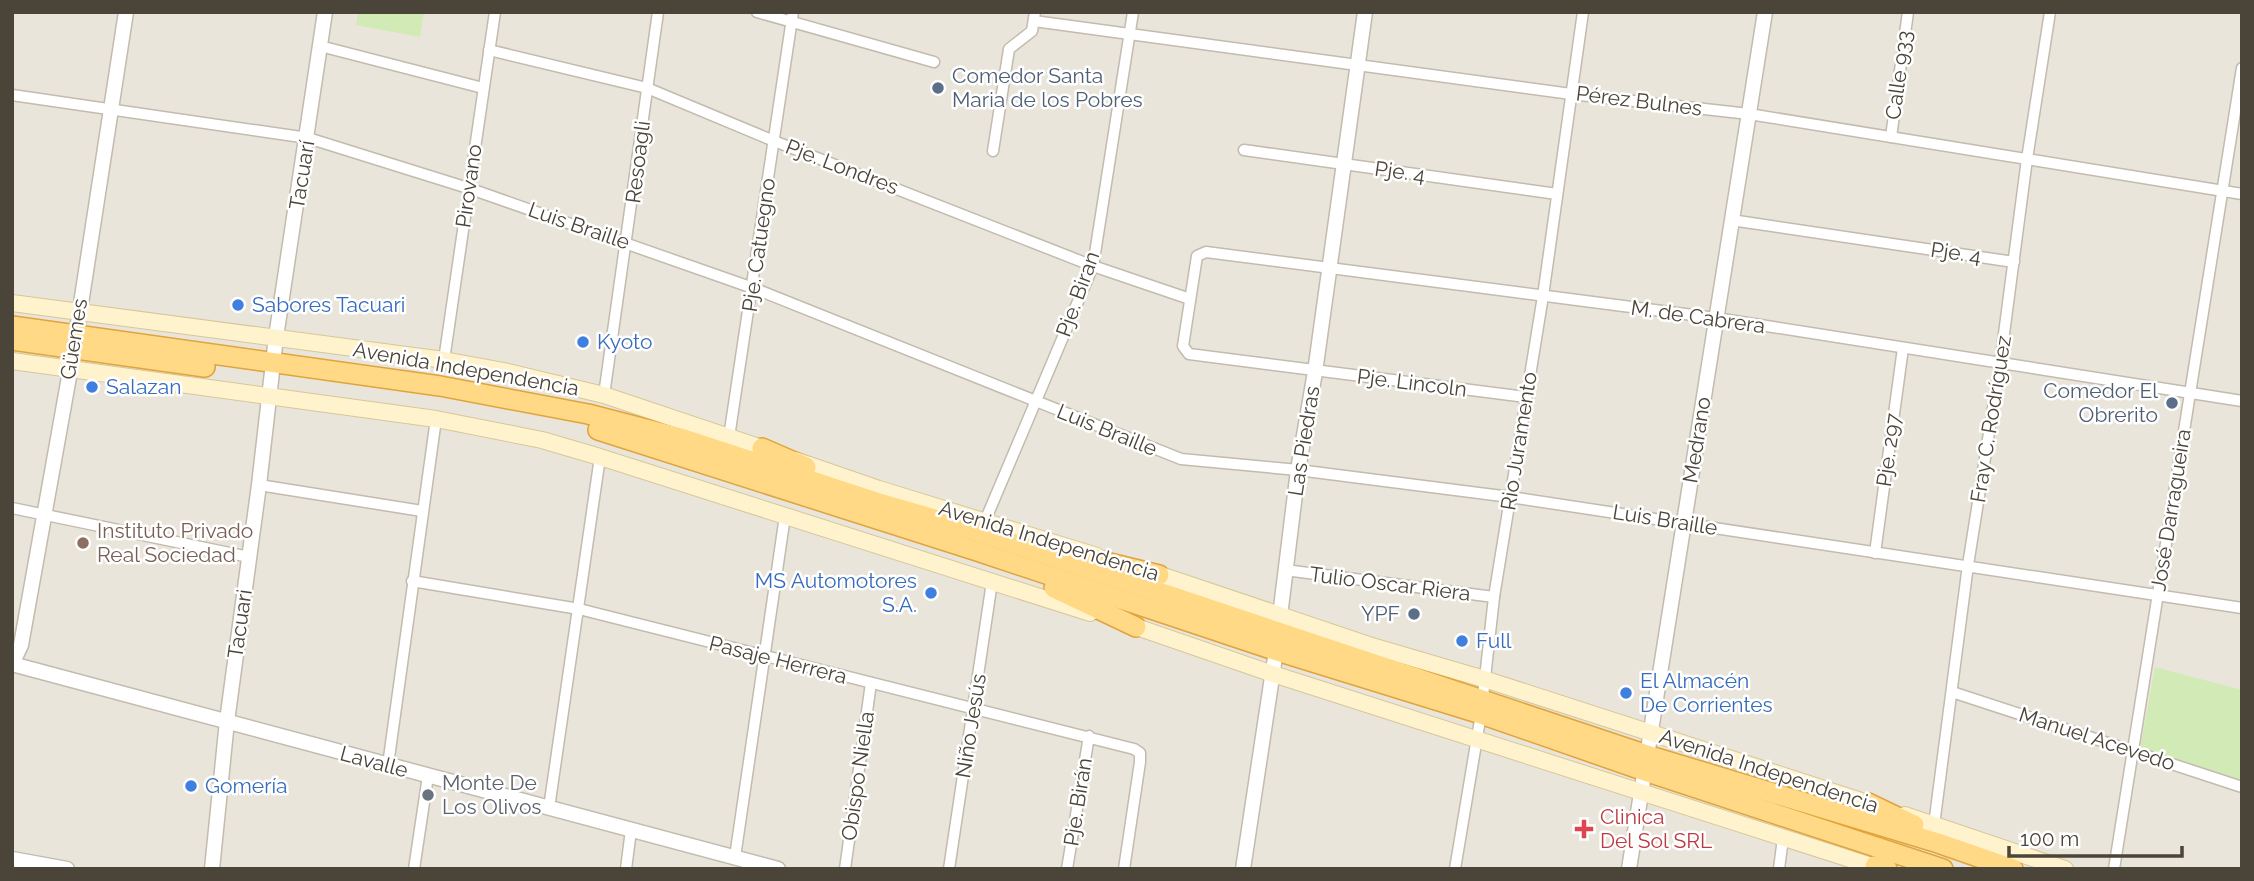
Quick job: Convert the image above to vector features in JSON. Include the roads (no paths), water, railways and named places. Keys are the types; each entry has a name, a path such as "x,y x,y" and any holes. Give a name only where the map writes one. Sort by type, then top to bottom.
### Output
{"highway":[{"name":"Avenida Independencia","path":"12,326 75,342"},
{"name":"Avenida Independencia","path":"12,340 75,342 273,369 440,386 588,414 684,439 979,534 1278,643 1481,707 1644,772 1943,869"},
{"name":"Avenida Independencia","path":"273,369 532,413 979,534"},
{"path":"762,448 876,502"},
{"path":"979,534 1159,575"},
{"path":"979,534 1136,627"},
{"name":"Avenida Independencia","path":"1644,772 2008,867"},
{"path":"1868,803 2008,867"}],"main road":[{"name":"Avenida Independencia","path":"12,303 444,360 517,374 604,395 762,448 878,489 979,534"},
{"name":"Avenida Independencia","path":"12,361 436,419 530,438 600,457 1136,627 1477,740 1644,772 1783,838 1881,868"},
{"name":"Avenida Independencia","path":"1159,575 2065,869"}],"street":[{"name":"Güemes","path":"12,664 22,645 75,342 126,12"},
{"name":"Tacuarí","path":"276,337 325,12"},
{"name":"Pirovano","path":"444,360 495,12"},
{"name":"Resoagli","path":"604,395 658,12"},
{"path":"757,12 793,17 934,62"},
{"name":"Pje. Biran","path":"979,534 1093,266 1133,12"},
{"name":"Las Piedras","path":"1243,869 1278,643 1298,470 1315,372 1365,12"},
{"name":"Rio Juramento","path":"1455,869 1477,740 1494,597 1543,296 1583,12"},
{"name":"Medrano","path":"1629,869 1765,12"},
{"name":"Calle 933","path":"1891,137 1908,12"},
{"name":"Fray C. Rodríguez","path":"1934,825 1968,565 2000,364 2050,12"},
{"name":"Pje. Catuegno","path":"729,437 793,17"},
{"path":"993,151 1009,49 1032,31 1035,17"},
{"name":"Pérez Bulnes","path":"1035,17 1130,34 1358,66 1749,114 2242,194"},
{"path":"320,46 483,88"},
{"name":"Pje. Londres","path":"489,50 647,88 774,141 1093,266 1190,299"},
{"name":"José Darragueira","path":"2114,869 2242,68"},
{"name":"Luis Braille","path":"12,95 308,138 468,188 753,288 1181,459 1298,470 1510,497 2242,608"},
{"name":"Pje. 4","path":"1244,150 1557,194"},
{"name":"Pje. 4","path":"1731,220 2014,262"},
{"name":"M. de Cabrera","path":"1190,299 1197,256 1206,252 1716,318 2242,401"},
{"name":"Pje. Lincoln","path":"1190,299 1183,346 1189,354 1526,397"},
{"name":"Tacuari","path":"212,869 227,721 276,337"},
{"name":"Pje. 297","path":"1875,553 1903,348"},
{"path":"388,765 436,419"},
{"path":"549,808 600,457"},
{"path":"259,485 422,511"},
{"path":"12,508 249,557"},
{"path":"735,858 785,516"},
{"name":"Tulio Oscar Riera","path":"1285,570 1494,597"},
{"name":"Pasaje Herrera","path":"412,581 579,609 1133,749 1140,753 1124,869"},
{"name":"Niño Jesús","path":"949,869 992,583"},
{"name":"Lavalle","path":"12,664 778,869"},
{"name":"Obispo Niella","path":"845,869 871,683"},
{"name":"Manuel Acevedo","path":"1952,692 2242,787"},
{"name":"Pje. Birán","path":"1067,869 1089,736"},
{"path":"414,869 428,776"},
{"path":"626,869 631,830"},
{"path":"1779,869 1783,838"},
{"path":"12,859 67,869"}],"place":[{"name":"Comedor Santa Maria de los Pobres","path":"938,88"},
{"name":"Sabores Tacuari","path":"238,305"},
{"name":"Kyoto","path":"583,342"},
{"name":"Salazan","path":"92,387"},
{"name":"Comedor El Obrerito","path":"2172,403"},
{"name":"Instituto Privado Real Sociedad","path":"83,543"},
{"name":"MS Automotores S.A.","path":"931,593"},
{"name":"YPF","path":"1414,614"},
{"name":"Full","path":"1462,641"},
{"name":"El Almacén De Corrientes","path":"1626,693"},
{"name":"Gomería","path":"191,786"},
{"name":"Monte De Los Olivos","path":"428,795"},
{"name":"Clinica Del Sol SRL","path":"1584,829"}]}
